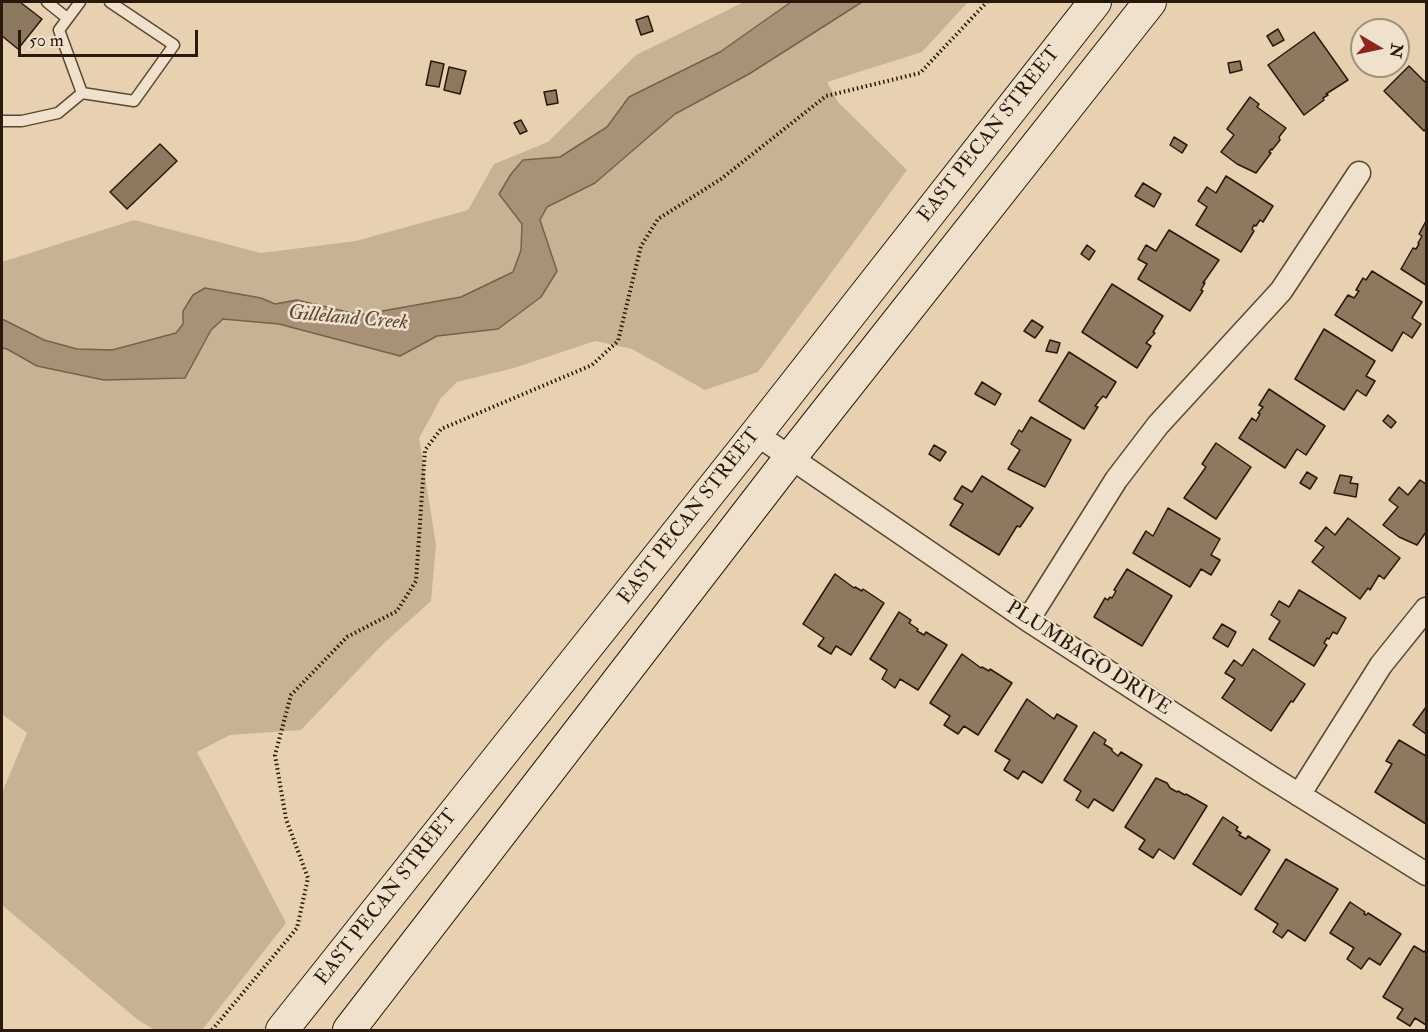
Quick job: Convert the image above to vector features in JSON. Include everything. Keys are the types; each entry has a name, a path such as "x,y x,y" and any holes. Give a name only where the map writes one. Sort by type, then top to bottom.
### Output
{"main road":[{"name":"EAST PECAN STREET","path":"282,1030 756,434 1095,2"},
{"path":"349,1030 790,458 1150,2"}],"street":[{"path":"1028,620 1116,480 1158,425 1281,291 1359,173"},
{"name":"PLUMBAGO DRIVE","path":"756,434 1028,620 1426,874"},
{"path":"1299,795 1382,665 1426,609"}],"lane":[{"path":"47,2 67,18"},
{"path":"80,2 59,30 82,93"},
{"path":"2,121 22,121 58,113 82,93 134,101 174,45 110,2"}],"path":[{"path":"212,1030 297,928 308,878 286,819 275,755 291,695 347,637 397,611 416,581 425,450 441,429 592,365 618,341 641,246 658,219 721,179 826,96 920,72 987,2"}],"shaded area":[{"path":"744,2 968,2 922,52 827,82 838,102 907,170 758,372 705,390 632,349 595,341 514,368 457,382 441,398 419,438 436,545 431,601 382,645 301,730 230,735 197,752 286,923 202,1030 155,1030 138,1020 2,905 2,793 27,733 2,714 2,262 134,220 261,253 356,241 468,210 494,164 548,142 636,55"}],"water":[{"name":"Gilleland Creek","path":"791,2 862,2 749,74 675,114 595,183 547,207 540,220 557,271 541,297 498,329 437,336 400,356 279,324 223,319 211,330 185,378 104,380 37,366 2,348 2,319 44,340 77,349 112,350 176,333 183,324 183,311 193,295 205,288 261,298 275,304 297,300 360,315 461,297 513,272 521,250 522,224 499,194 523,160 560,157 607,127 629,97 720,52"}],"building":[{"path":"2,2 20,2 42,19 18,49 2,36"},
{"path":"648,16 653,31 641,35 636,20"},
{"path":"1278,29 1284,40 1273,46 1267,36"},
{"path":"1314,32 1348,80 1326,94 1328,95 1323,98 1324,100 1304,115 1268,65"},
{"path":"431,61 444,64 439,87 426,85"},
{"path":"1240,61 1242,70 1230,73 1228,63"},
{"path":"449,67 466,71 460,94 444,90"},
{"path":"1410,67 1425,82 1426,80 1426,129 1424,131 1384,91 1397,78 1410,78"},
{"path":"556,90 558,103 547,105 544,92"},
{"path":"1250,97 1259,104 1257,107 1286,128 1256,173 1237,164 1221,152 1234,135 1227,129"},
{"path":"521,120 527,131 520,134 514,123"},
{"path":"1174,137 1187,145 1182,153 1170,145"},
{"path":"160,144 177,161 127,209 110,192"},
{"path":"1226,176 1273,206 1263,222 1260,220 1256,226 1254,225 1252,229 1254,231 1241,252 1196,225 1207,207 1198,201 1207,187 1216,193"},
{"path":"1143,183 1161,194 1154,207 1135,196"},
{"path":"1426,221 1426,285 1401,269 1413,248 1416,249 1419,244 1422,236 1419,234"},
{"path":"1169,230 1219,260 1203,283 1205,283 1201,290 1203,291 1190,311 1138,279 1147,264 1138,259 1146,245 1156,251"},
{"path":"1087,245 1095,251 1089,260 1081,254"},
{"path":"1372,271 1422,302 1412,318 1421,324 1412,338 1403,332 1392,351 1335,315 1348,295 1354,298 1363,278 1366,280"},
{"path":"1112,284 1163,316 1153,332 1155,333 1146,343 1151,346 1137,368 1082,332"},
{"path":"1032,320 1043,327 1035,338 1024,331"},
{"path":"1324,329 1375,361 1366,376 1375,381 1366,396 1357,390 1344,410 1295,379"},
{"path":"1050,340 1060,343 1057,353 1046,351"},
{"path":"1069,352 1116,382 1106,398 1103,396 1095,406 1098,407 1084,429 1039,401"},
{"path":"982,382 1001,394 995,405 975,394"},
{"path":"1269,389 1325,426 1306,455 1297,449 1285,468 1239,438 1252,418 1256,421 1263,407 1259,405"},
{"path":"1388,415 1396,422 1391,428 1383,421"},
{"path":"1031,417 1071,440 1045,487 1008,469 1020,450 1011,444 1019,430 1022,432"},
{"path":"1216,443 1251,467 1216,519 1184,498 1206,467 1202,464"},
{"path":"934,445 946,452 940,461 929,454"},
{"path":"1307,472 1317,478 1310,489 1300,483"},
{"path":"1340,475 1352,477 1350,483 1358,484 1356,497 1334,493"},
{"path":"982,476 1033,508 1020,527 1017,526 999,555 950,525 963,504 954,499 962,486 972,492"},
{"path":"1420,480 1426,484 1426,532 1417,545 1399,537 1383,525 1398,507 1389,500 1399,487 1408,495"},
{"path":"1168,508 1220,539 1211,555 1220,560 1211,575 1201,569 1190,587 1133,553 1146,531 1153,536"},
{"path":"1348,518 1400,558 1384,579 1379,575 1370,590 1368,588 1360,599 1312,562 1324,547 1315,541 1326,527 1335,535"},
{"path":"1127,569 1172,596 1142,646 1094,617 1105,598 1108,600 1112,598 1116,591 1114,590"},
{"path":"835,574 854,588 862,591 863,589 884,603 851,655 836,646 831,654 818,646 824,638 803,624"},
{"path":"1299,590 1346,618 1337,634 1333,632 1329,639 1327,638 1324,643 1327,645 1314,666 1269,639 1280,621 1271,615 1279,601 1289,607"},
{"path":"899,612 911,620 909,623 918,629 917,631 924,635 926,632 947,645 918,690 900,679 895,688 882,679 887,670 870,659"},
{"path":"1222,624 1236,632 1228,647 1213,638"},
{"path":"1253,649 1305,684 1271,731 1222,698 1235,679 1225,673 1234,660 1242,666"},
{"path":"962,654 981,668 989,671 990,669 1012,683 978,735 964,726 958,734 944,725 950,716 930,703"},
{"path":"1027,699 1054,719 1057,714 1077,726 1042,783 1023,771 1018,779 1004,770 1010,760 995,751"},
{"path":"1426,707 1426,734 1413,725"},
{"path":"1094,732 1106,740 1104,744 1118,756 1121,752 1142,765 1113,811 1094,799 1088,808 1076,800 1081,791 1064,780"},
{"path":"1399,740 1426,756 1426,824 1375,792 1392,764 1386,761"},
{"path":"1156,778 1167,783 1177,792 1186,794 1207,806 1174,859 1159,849 1153,858 1139,849 1145,840 1125,827"},
{"path":"1223,817 1238,827 1236,830 1241,833 1239,835 1246,839 1248,836 1270,850 1241,895 1193,864"},
{"path":"1286,859 1338,889 1305,941 1288,930 1282,938 1273,932 1278,924 1255,909"},
{"path":"1350,902 1365,912 1364,914 1368,913 1401,934 1380,965 1369,958 1361,969 1347,959 1354,948 1330,933"},
{"path":"1414,946 1424,952 1426,950 1426,1025 1415,1018 1410,1026 1397,1018 1403,1009 1383,997"}]}
